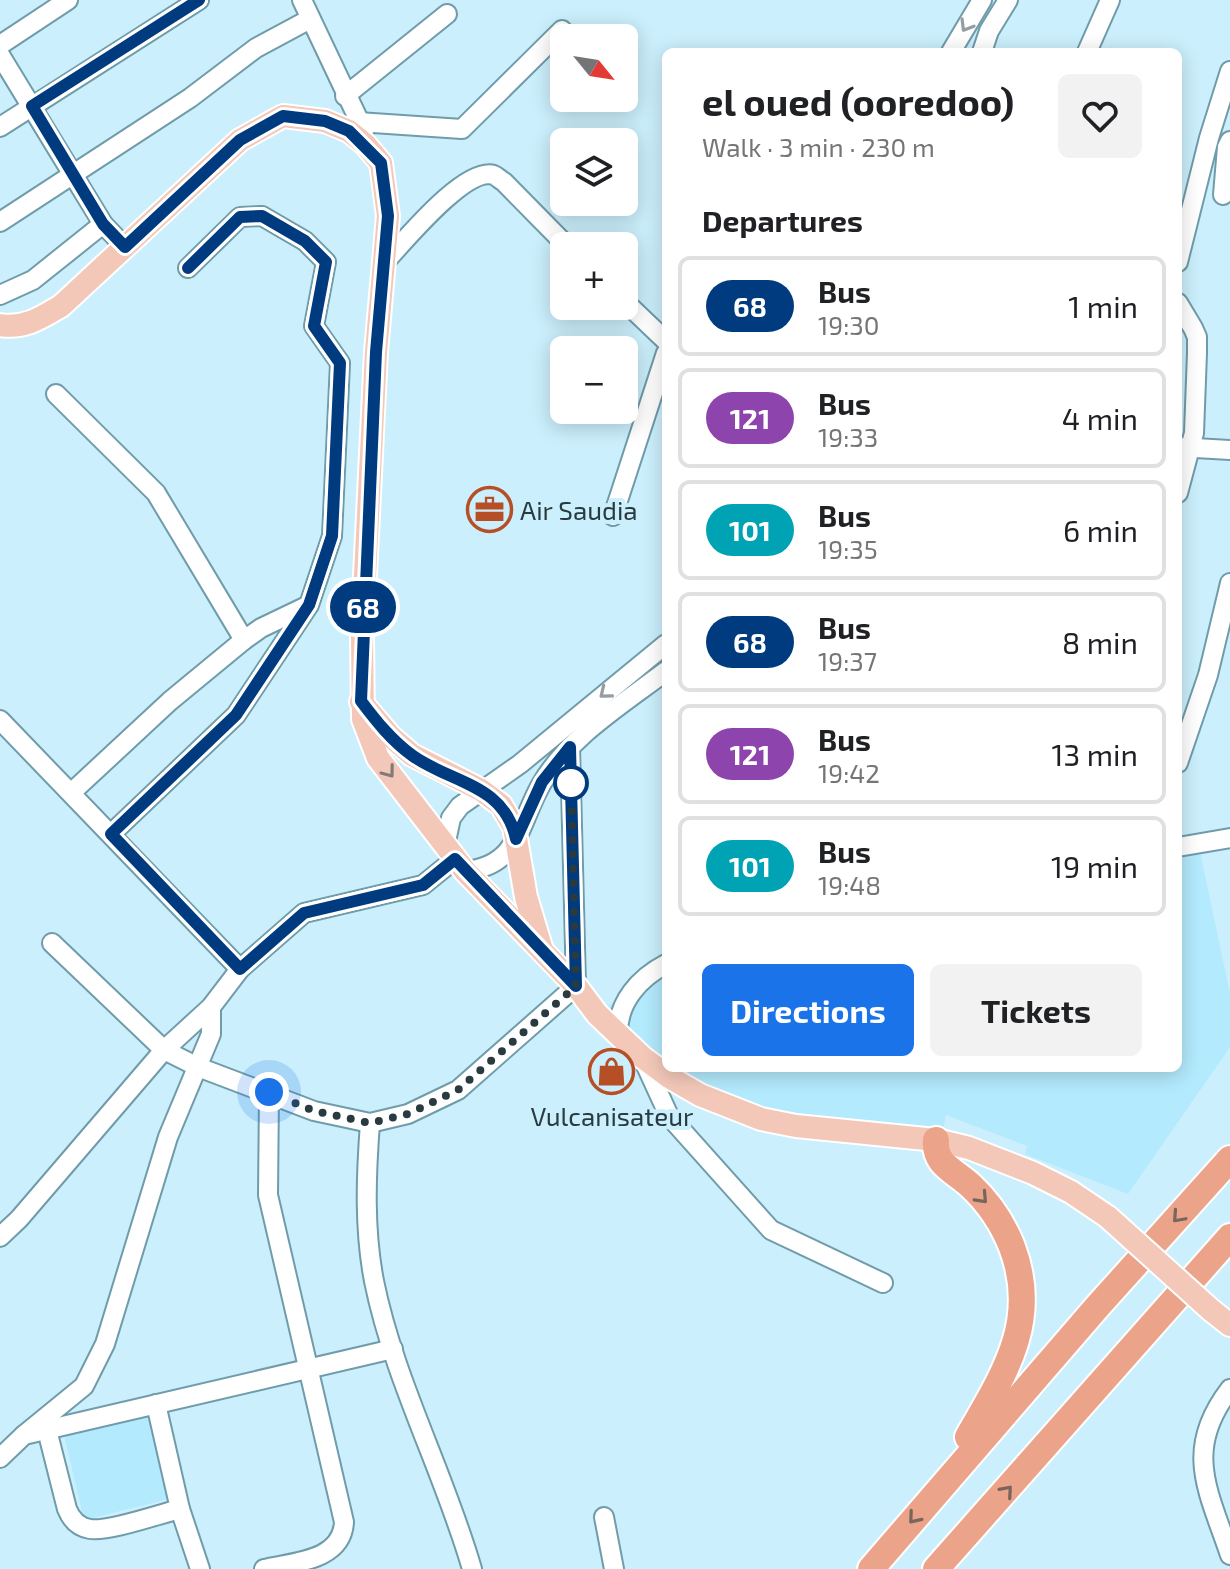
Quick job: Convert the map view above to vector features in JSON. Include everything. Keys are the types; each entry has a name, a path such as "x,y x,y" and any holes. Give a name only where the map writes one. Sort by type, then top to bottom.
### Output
{"highway":[{"path":"936,1140 935,1151 940,1161 991,1207 1007,1236 1021,1271 1023,1306 1018,1337 1009,1363 937,1490"},
{"path":"871,1569 1097,1307 1230,1159"},
{"path":"936,1569 1230,1237"}],"main road":[{"path":"0,325 14,328 35,321 61,306 240,140 283,116 325,121 349,131 381,163 388,216 376,352 361,701 366,732 378,758 455,859 576,986 597,1014 662,1072"},
{"path":"361,701 390,736 412,755 481,790 508,815 516,839 526,897 543,952"},
{"path":"662,1072 700,1095 761,1119 796,1126 936,1140 969,1148 1033,1173 1071,1192 1108,1217 1230,1325"}],"street":[{"path":"0,45 68,0"},
{"path":"0,127 199,0"},
{"path":"302,0 345,96 381,163"},
{"path":"953,48 982,0"},
{"path":"983,48 989,31 1008,0"},
{"path":"1089,48 1110,0"},
{"path":"345,96 447,14"},
{"path":"0,222 190,98 256,48 310,19"},
{"path":"358,122 462,129 550,42"},
{"path":"0,55 103,224 125,247"},
{"path":"1182,247 1230,71"},
{"path":"1198,187 1227,201 1227,147 1230,141"},
{"path":"384,263 450,192 484,175 494,175 504,182 553,232"},
{"path":"111,834 236,715 309,605 332,536 340,363 314,326 326,262 305,241 262,216 240,217 188,268"},
{"path":"0,295 33,280 103,224"},
{"path":"1182,310 1197,337 1182,466"},
{"path":"638,314 662,337"},
{"path":"613,516 662,365"},
{"path":"56,394 156,493 244,640"},
{"path":"1185,446 1230,450"},
{"path":"1182,751 1208,675 1230,583"},
{"path":"72,792 170,701 244,640 261,628 309,605"},
{"path":"455,859 451,818 460,806 520,764 662,647"},
{"path":"455,859 490,866 501,859 516,839 542,782 570,747 662,674"},
{"path":"0,720 240,969"},
{"path":"52,943 164,1050 198,1067 314,1111 370,1123 408,1114 458,1090 576,986 570,747"},
{"path":"1182,846 1230,838"},
{"path":"0,1237 19,1219 164,1050 211,1007 240,969 304,913 423,885 455,859"},
{"path":"618,1033 618,1021 637,984 662,967"},
{"path":"0,1458 84,1386 105,1344 168,1137 211,1034 211,1007"},
{"path":"642,1057 669,1116 771,1230 883,1283"},
{"path":"264,1569 326,1553 340,1540 344,1531 268,1195 269,1092"},
{"path":"370,1123 365,1192 374,1280 393,1349 472,1569"},
{"path":"24,1435 393,1349"},
{"path":"1230,1389 1208,1422 1202,1452 1206,1483 1230,1555"},
{"path":"156,1404 180,1509 200,1569"},
{"path":"47,1430 69,1515 80,1526 95,1530 180,1509"},
{"path":"604,1517 614,1569"}],"shaded area":[{"path":"1200,852 1230,993 1230,1047 1128,1194 1025,1154 1027,1146 946,1115 943,1131 794,1118 725,1099 676,1072 1182,1072 1182,857"},
{"path":"662,972 662,1062 608,1006"},
{"path":"156,1415 173,1498 84,1520 64,1435"}],"bus line":[{"name":"68","path":"188,268 240,217 262,216 305,241 326,262 314,326 340,363 332,536 309,605 236,715 111,834 240,969 304,913 423,885 455,859 576,986 570,747 542,782 516,839 514,827 501,805 481,790 412,755 390,736 361,701 376,352 388,216 381,163 349,131 325,121 283,116 240,140 125,247 103,224 32,106 199,0"}],"place":[{"name":"Air Saudia","path":"489,509"},
{"name":"Vulcanisateur","path":"612,1072"}],"route":[{"path":"269,1092 314,1111 370,1123 408,1114 458,1090 576,986 571,777 571,783"}]}
